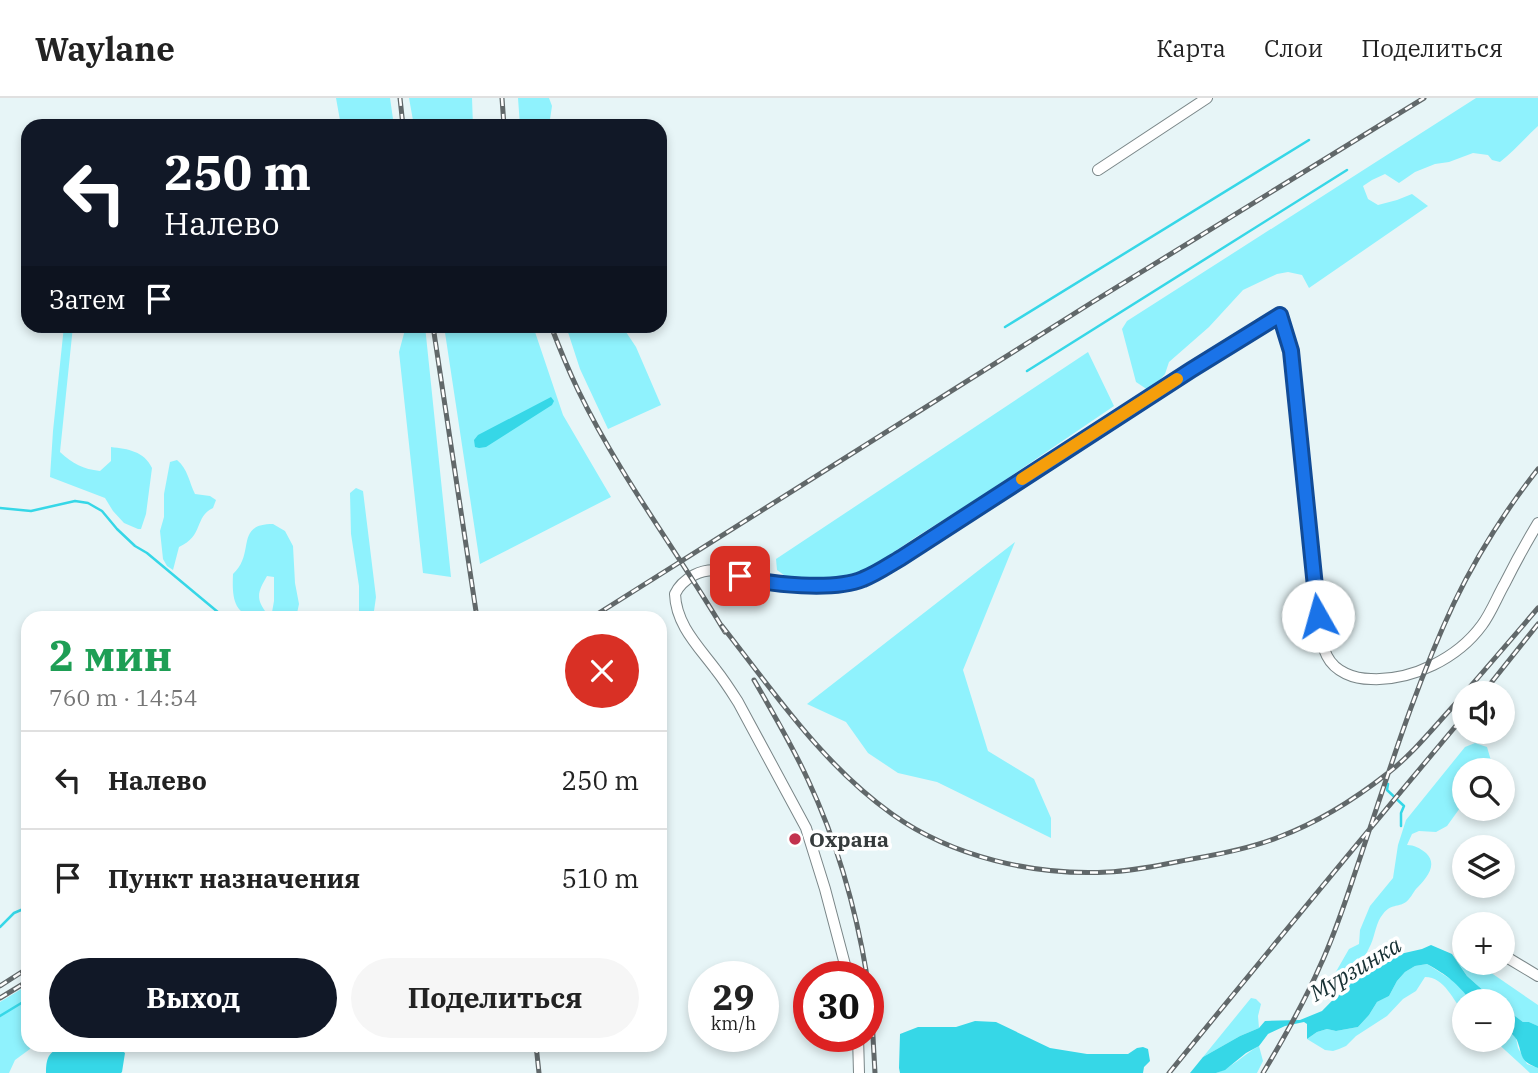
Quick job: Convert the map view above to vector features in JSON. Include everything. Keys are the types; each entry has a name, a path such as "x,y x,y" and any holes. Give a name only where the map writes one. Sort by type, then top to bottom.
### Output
{"street":[{"path":"1098,170 1207,98"},
{"path":"844,961 806,828 738,702 682,623 675,594 685,580 700,572 715,570 753,580 784,584 842,584 865,579 1280,315 1291,351 1321,637 1328,659 1338,670 1368,680 1393,678 1422,670 1458,650 1482,625 1538,523"},
{"path":"1515,962 1538,976"},
{"path":"858,1052 859,1073"}],"shaded area":[{"path":"336,98 390,98 393,119 340,119"},
{"path":"409,98 472,98 473,119 413,119"},
{"path":"518,98 549,98 552,106 550,119 520,119"},
{"path":"1476,98 1538,98 1538,126 1500,162 1492,160 1488,155 1473,153 1415,172 1399,183 1385,174 1372,180 1363,186 1368,199 1378,205 1412,194 1428,206 1309,288 1302,275 1288,272 1277,274 1243,290 1209,327 1169,362 1165,374 1155,385 1148,390 1136,382 1122,329 1127,321"},
{"path":"63,333 72,333 60,452 78,465 100,471 111,461 111,447 129,450 145,458 152,468 146,514 141,529 124,523 105,498 50,477"},
{"path":"404,333 426,333 451,577 423,573 399,352"},
{"path":"445,333 535,333 563,415 611,497 480,564"},
{"path":"568,333 627,333 636,347 661,405 608,429 580,369"},
{"path":"1088,352 1114,406 857,577 788,578 777,570 776,559"},
{"path":"551,397 554,401 552,405 486,447 475,447 474,440 478,435"},
{"path":"177,460 186,472 195,494 210,496 216,500 213,508 203,516 192,538 179,547 173,570 163,559 160,531 170,462"},
{"path":"356,488 363,491 376,597 374,611 359,611 359,586 351,534 350,493"},
{"path":"273,524 285,531 293,546 298,611 272,611 274,577 267,576 259,597 265,611 242,611 236,604 233,574 240,566 249,534 261,525"},
{"path":"1015,542 963,670 988,751 1034,779 1051,818 1051,838 937,782 898,773 868,753 846,722 807,704"},
{"path":"1478,744 1487,747 1490,758 1456,758 1465,747"},
{"path":"1452,763 1452,819 1447,826 1436,832 1419,831 1412,834 1407,845 1426,853 1431,862 1429,872 1407,901 1389,908 1383,914 1358,967 1327,999 1322,996 1349,949 1359,944 1360,930 1370,906 1393,878 1398,845 1406,820"},
{"path":"1431,945 1452,954 1452,975 1466,975 1482,989 1460,989 1427,964 1415,966 1405,972 1389,996 1377,1002 1358,1027 1336,1031 1327,1029 1307,1039 1307,1024 1304,1022 1285,1026 1268,1034 1259,1046 1225,1070 1216,1073 1190,1073 1203,1057 1259,1028 1265,1021 1300,1020 1322,1011 1368,964"},
{"path":"1427,964 1462,989 1452,989 1452,996 1438,981 1425,977 1416,991 1346,1046 1333,1051 1325,1050 1307,1039 1327,1029 1336,1031 1358,1027 1377,1002 1389,996 1405,972 1415,966"},
{"path":"1494,975 1515,989 1482,989 1467,976"},
{"path":"21,989 21,1052 26,1052 15,1060 9,1073 0,1073 0,1002"},
{"path":"1515,989 1538,1005 1538,1026 1523,1022 1515,1016"},
{"path":"1251,998 1261,1004 1259,1028 1203,1057"},
{"path":"1515,1016 1523,1022 1538,1026 1538,1068 1525,1060 1517,1040"},
{"path":"975,1021 996,1022 1050,1048 1087,1054 1128,1054 1143,1047 1148,1049 1150,1061 1144,1067 1143,1073 900,1073 900,1034 918,1027 956,1027"},
{"path":"1515,1037 1527,1064 1538,1068 1538,1073 1530,1073 1507,1052 1515,1052"},
{"path":"1259,1046 1263,1061 1257,1073 1216,1073 1227,1068"},
{"path":"125,1053 121,1073 46,1073 50,1054"}],"waterway":[{"path":"1005,327 1309,140"},
{"path":"1027,371 1347,170"},
{"path":"0,508 31,511 75,501 88,503 102,511 135,546 217,611"},
{"path":"1388,784 1387,790 1404,806 1401,826"},
{"name":"Мурзинка","path":"0,927 21,910"},
{"path":"0,1016 21,1003"}],"railway":[{"path":"400,98 402,119"},
{"path":"502,98 504,119"},
{"path":"602,611 1091,303 1424,98"},
{"path":"434,333 476,611"},
{"path":"554,333 594,421 630,483 725,632"},
{"path":"1263,1073 1314,980 1331,940 1414,698 1454,603 1492,534 1538,469"},
{"path":"722,626 821,750 843,773 892,814 941,842 995,861 1052,871 1108,872 1214,855 1269,841 1294,831 1350,801 1412,752 1538,608"},
{"path":"1493,681 1538,624"},
{"path":"754,680 795,754 828,827 851,901 864,961"},
{"path":"1169,1073 1452,731"},
{"path":"0,986 21,972"},
{"path":"0,998 21,985"},
{"path":"537,1052 539,1073"},
{"path":"874,1052 875,1073"}],"slow traffic":[{"path":"1022,479 1177,379"}],"place":[{"name":"Охрана","path":"795,839"}],"route":[{"path":"740,576 784,584 831,585 865,579 1280,315 1291,351 1318,616"}]}
